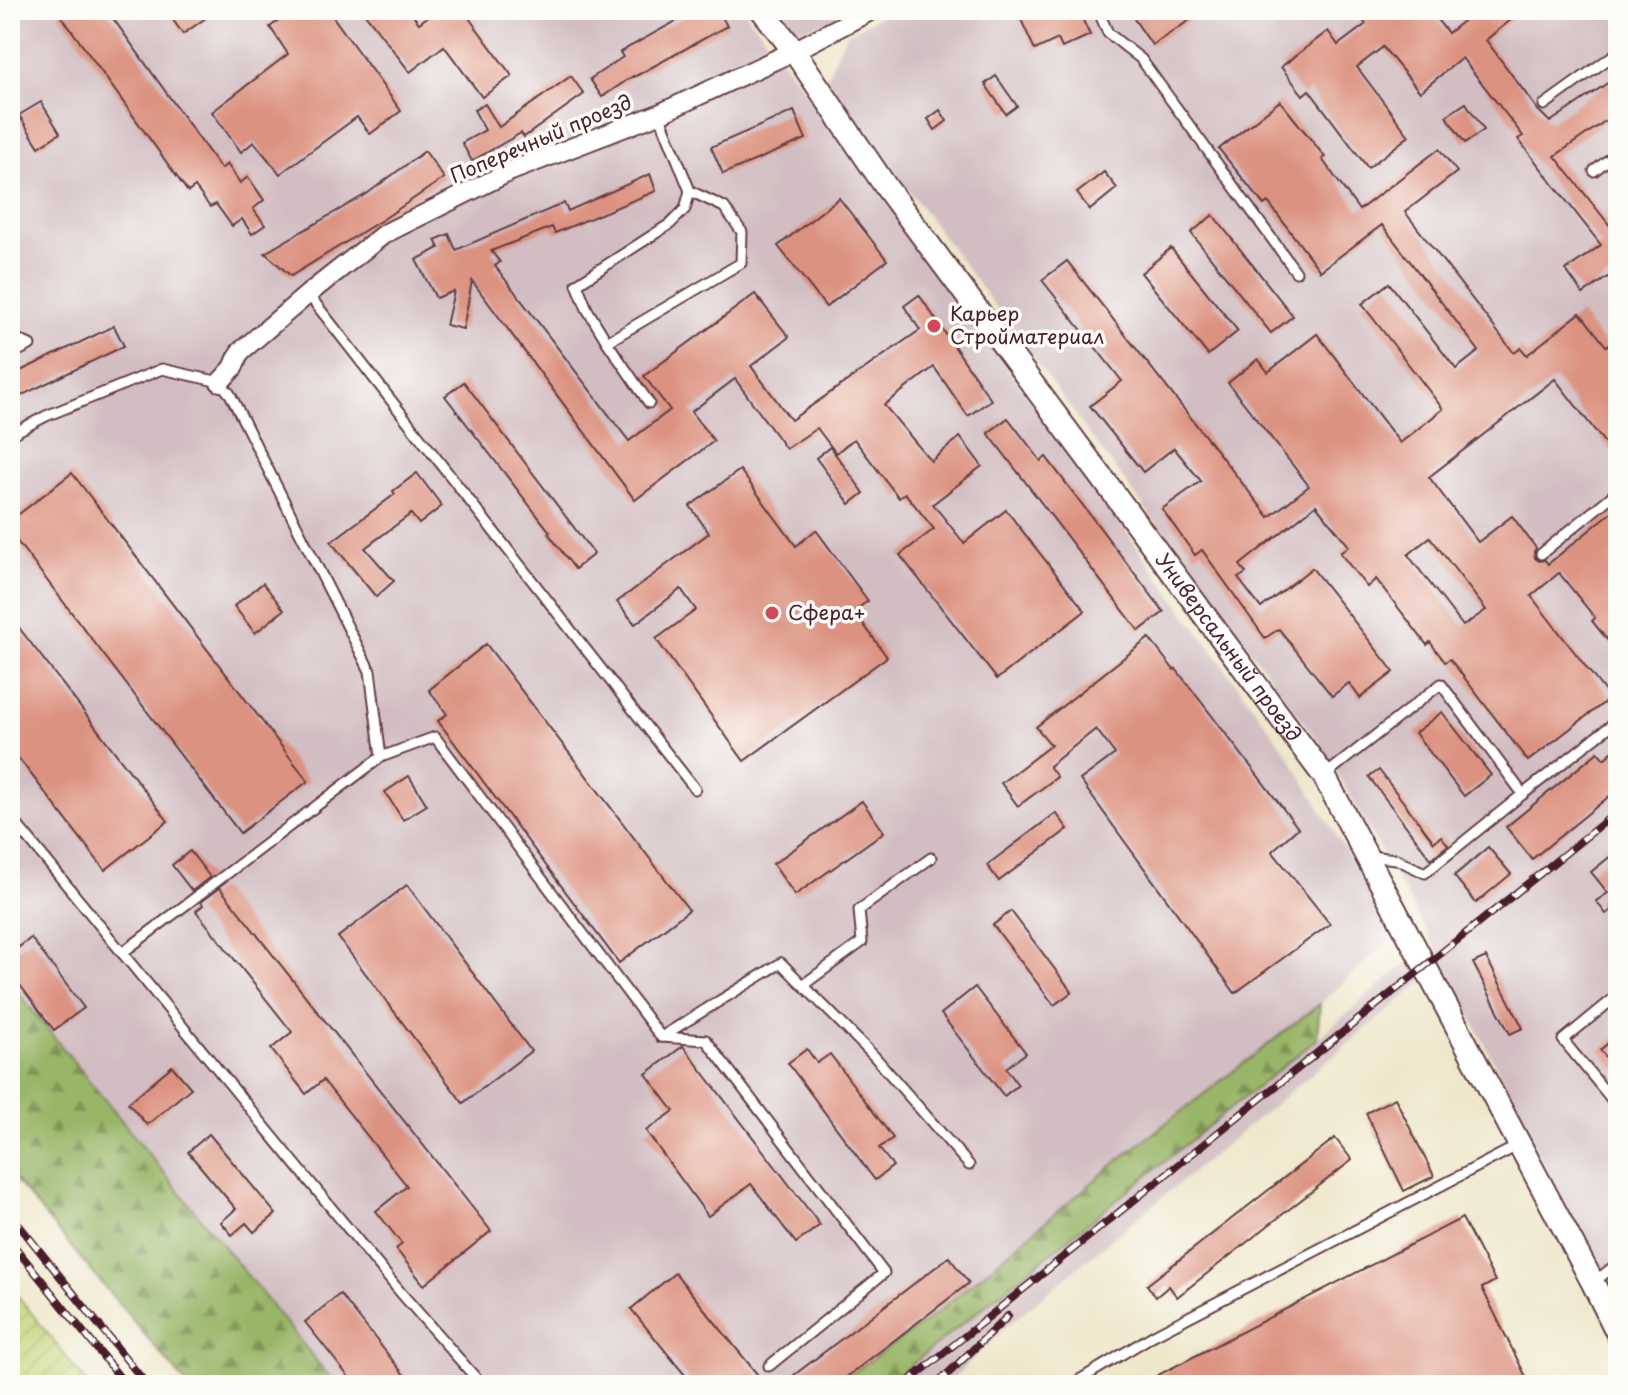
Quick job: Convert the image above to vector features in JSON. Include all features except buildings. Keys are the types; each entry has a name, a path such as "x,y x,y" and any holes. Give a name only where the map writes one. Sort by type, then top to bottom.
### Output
{"street":[{"name":"Универсальный проезд","path":"762,10 794,51 886,187 1324,776 1618,1334"},
{"name":"Поперечный проезд","path":"220,382 233,368 240,352 308,294 374,242 397,228 511,171 659,114 794,51 872,10"}],"lane":[{"path":"1098,10 1108,33 1141,59 1296,272"},
{"path":"1544,105 1618,52"},
{"path":"649,403 587,309 577,284 670,224 685,209 690,191 659,114"},
{"path":"1594,171 1618,152"},
{"path":"607,342 741,263 742,232 724,207 690,191"},
{"path":"308,294 695,789"},
{"path":"10,336 30,345 10,355"},
{"path":"10,435 46,416 162,369 220,382 230,394 370,671 381,757"},
{"path":"1541,554 1618,491"},
{"path":"1324,776 1441,684 1523,794"},
{"path":"1365,856 1396,859 1425,873 1618,720"},
{"path":"122,953 381,757 435,737 661,1037 706,1040 884,1273 769,1366"},
{"path":"10,816 401,1293 482,1385"},
{"path":"803,985 862,942 859,910 931,858"},
{"path":"661,1037 781,963 874,1056 969,1165"},
{"path":"1618,995 1563,1040 1618,1107"},
{"path":"1071,1385 1154,1335 1519,1145"},
{"path":"1593,1283 1618,1263"}],"shaded area":[{"path":"10,10 744,10 1289,756 1386,919 1388,942 1320,1004 1120,1159 932,1317 836,1385 336,1385 10,983"},
{"path":"772,10 850,10 832,20 799,30"},
{"path":"891,10 1618,10 1618,1313 1448,970 1325,751 826,79 846,34"},
{"path":"1410,960 1425,980 1003,1329 947,1385 886,1385 1317,1039"}],"green space":[{"path":"10,983 336,1385 187,1385 10,1174"},
{"path":"1320,1004 1317,1039 886,1385 836,1385 932,1317 1120,1159"},
{"path":"10,1286 88,1385 10,1385"}],"railway":[{"path":"904,1385 1618,811"},
{"path":"10,1214 147,1385"},
{"path":"10,1241 126,1385"},
{"path":"936,1385 1008,1316"}],"place":[{"name":"Карьер Стройматериал","path":"934,326"},
{"name":"Сфера+","path":"772,613"}]}
